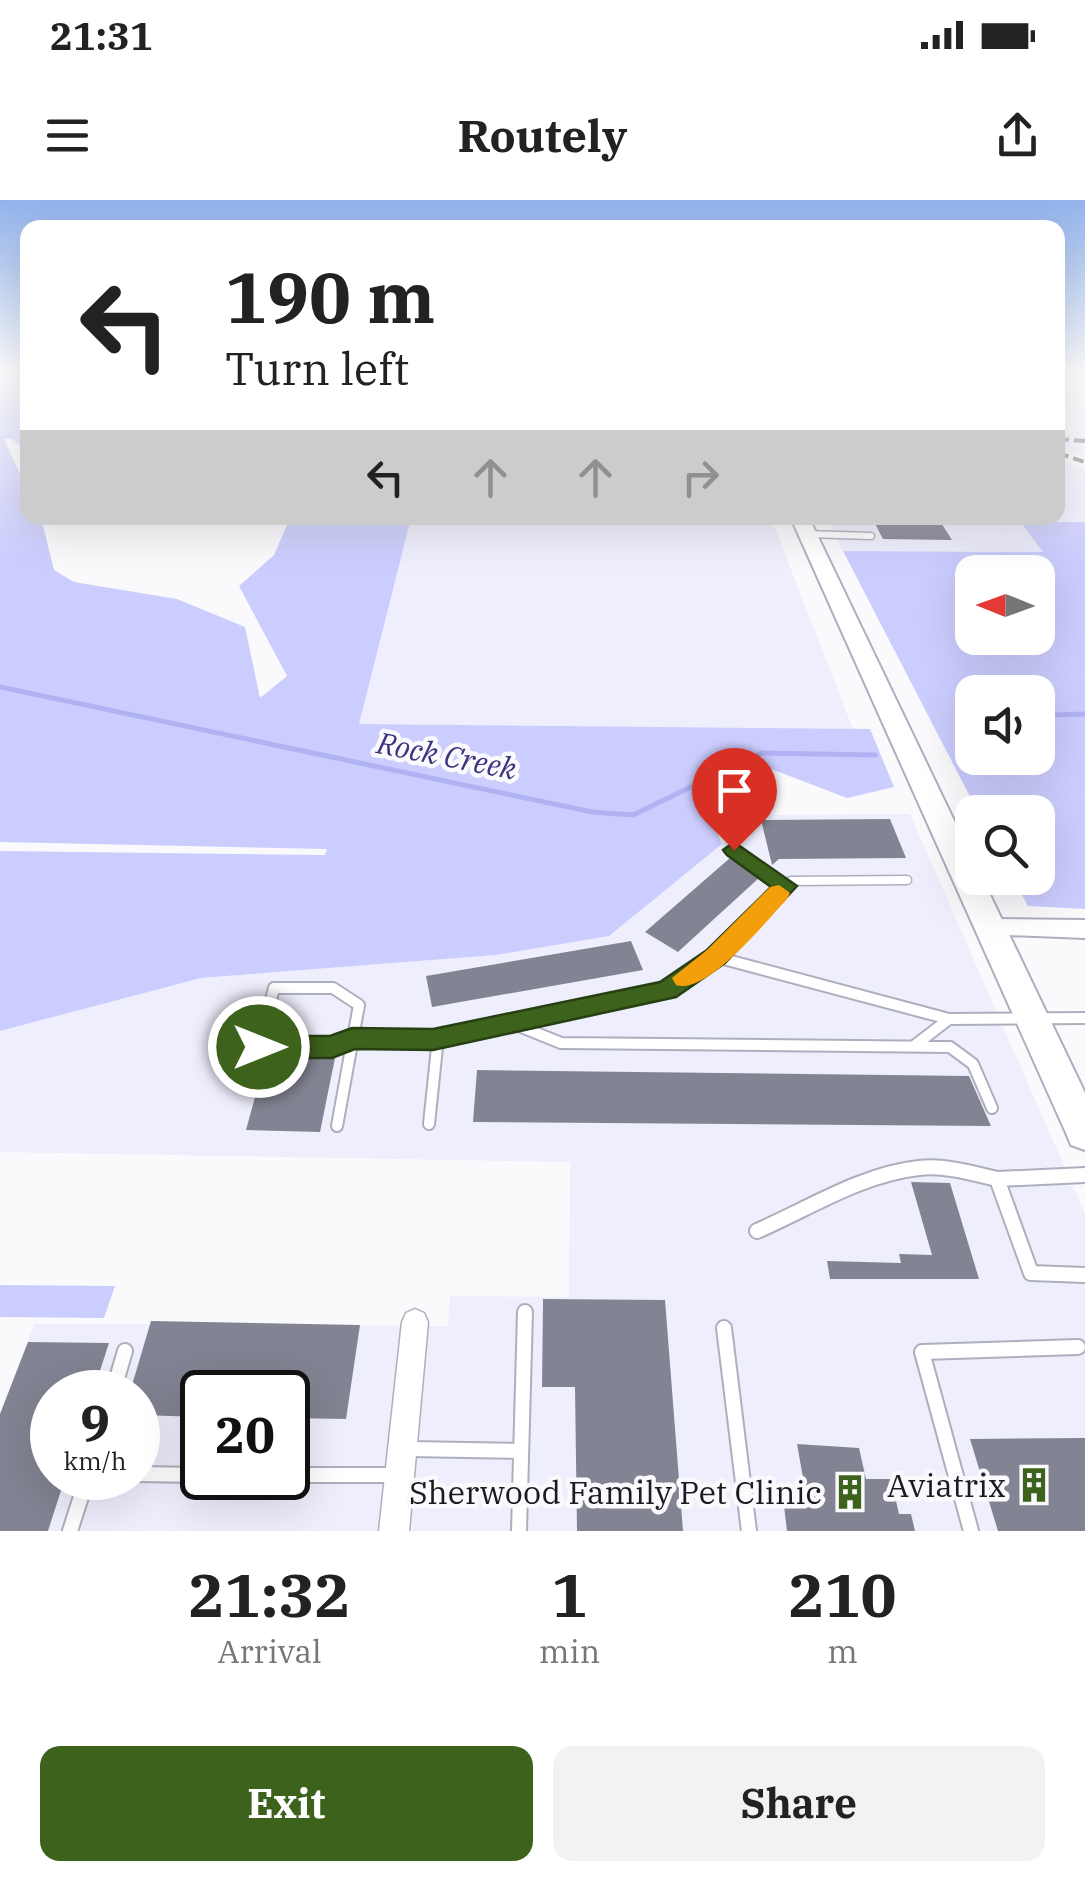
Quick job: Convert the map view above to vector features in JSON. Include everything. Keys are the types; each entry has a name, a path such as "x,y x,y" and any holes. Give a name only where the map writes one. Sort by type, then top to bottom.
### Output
{"highway":[{"path":"804,526 1085,1134"}],"street":[{"path":"990,928 1085,929"},
{"path":"394,1531 414,1322"}],"lane":[{"path":"804,526 871,536"},
{"path":"734,850 786,886"},
{"path":"336,1126 352,1038 359,1005 332,988 274,988 259,1047 332,1047 352,1038 438,1038 667,990 716,957 790,881 908,880"},
{"path":"716,957 949,1019 1085,1018"},
{"path":"914,1046 949,1019"},
{"path":"511,1023 561,1043 950,1046 966,1053 978,1065 992,1108"},
{"path":"429,1124 438,1038"},
{"path":"757,1232 877,1178 918,1168 952,1169 997,1179 1085,1175"},
{"path":"997,1179 1032,1274 1085,1275"},
{"path":"518,1531 525,1312"},
{"path":"724,1328 749,1531"},
{"path":"972,1531 922,1352 1078,1347"},
{"path":"120,1370 126,1351"},
{"path":"310,1472 521,1452"},
{"path":"70,1531 79,1500"}],"shaded area":[{"path":"0,436 20,436 20,445 4,439 20,474 20,525 43,525 54,570 74,582 177,599 245,627 260,698 287,676 239,586 274,555 287,525 409,525 359,724 870,729 894,787 847,798 758,764 699,794 722,844 609,936 496,955 201,978 0,1031 0,851 325,855 327,849 0,842"},
{"path":"1065,436 1085,436 1085,457 1065,451"},
{"path":"1065,462 1085,468 1085,522 1065,523"},
{"path":"1085,522 1085,909 1028,906 1022,895 1055,895 1055,795 969,795 959,775 1055,775 1055,675 955,675 955,768 843,551 1043,552 1023,525"},
{"path":"409,525 774,525 853,729 358,724"},
{"path":"831,525 1023,525 1044,552 843,551"},
{"path":"910,814 1085,1214 1085,1531 0,1531 0,1414 34,1324 448,1326 450,1296 569,1297 570,1162 0,1152 0,1031 201,978 496,955 609,936 757,815"},
{"path":"0,1285 115,1286 104,1318 0,1317"}],"building":[{"path":"876,525 942,525 952,540 883,539"},
{"path":"890,819 906,858 779,859 772,865 761,820"},
{"path":"730,858 760,877 678,952 645,932"},
{"path":"631,941 643,970 432,1007 426,976"},
{"path":"266,1057 335,1058 320,1132 246,1130"},
{"path":"477,1070 969,1076 991,1126 473,1122"},
{"path":"911,1182 950,1183 979,1279 830,1279 827,1261 901,1263 899,1254 932,1255"},
{"path":"543,1299 665,1300 683,1531 577,1531 575,1387 542,1387"},
{"path":"151,1321 360,1325 346,1419 310,1418 310,1370 180,1370 180,1416 160,1416 160,1370 137,1370"},
{"path":"28,1342 109,1343 100,1370 30,1370 30,1500 58,1500 48,1531 0,1531 0,1414"},
{"name":"Aviatrix","path":"1085,1438 1085,1531 998,1531 970,1439"},
{"name":"Sherwood Family Pet Clinic","path":"797,1444 859,1448 866,1479 891,1479 899,1514 911,1514 915,1531 787,1531 784,1506 808,1506"}],"waterway":[{"name":"Rock Creek","path":"0,687 592,812 633,815 761,753 875,755"},
{"name":"Rock Creek","path":"1055,715 1085,714"}],"railway":[{"path":"1065,440 1085,441"},
{"path":"1065,455 1085,462"}],"slow traffic":[{"path":"685,978 716,957 779,893"}],"place":[{"name":"Aviatrix","path":"1034,1485"},
{"name":"Sherwood Family Pet Clinic","path":"850,1492"}],"route":[{"path":"259,1047 332,1047 352,1038 433,1040 667,990 716,957 786,886 734,850"}]}
